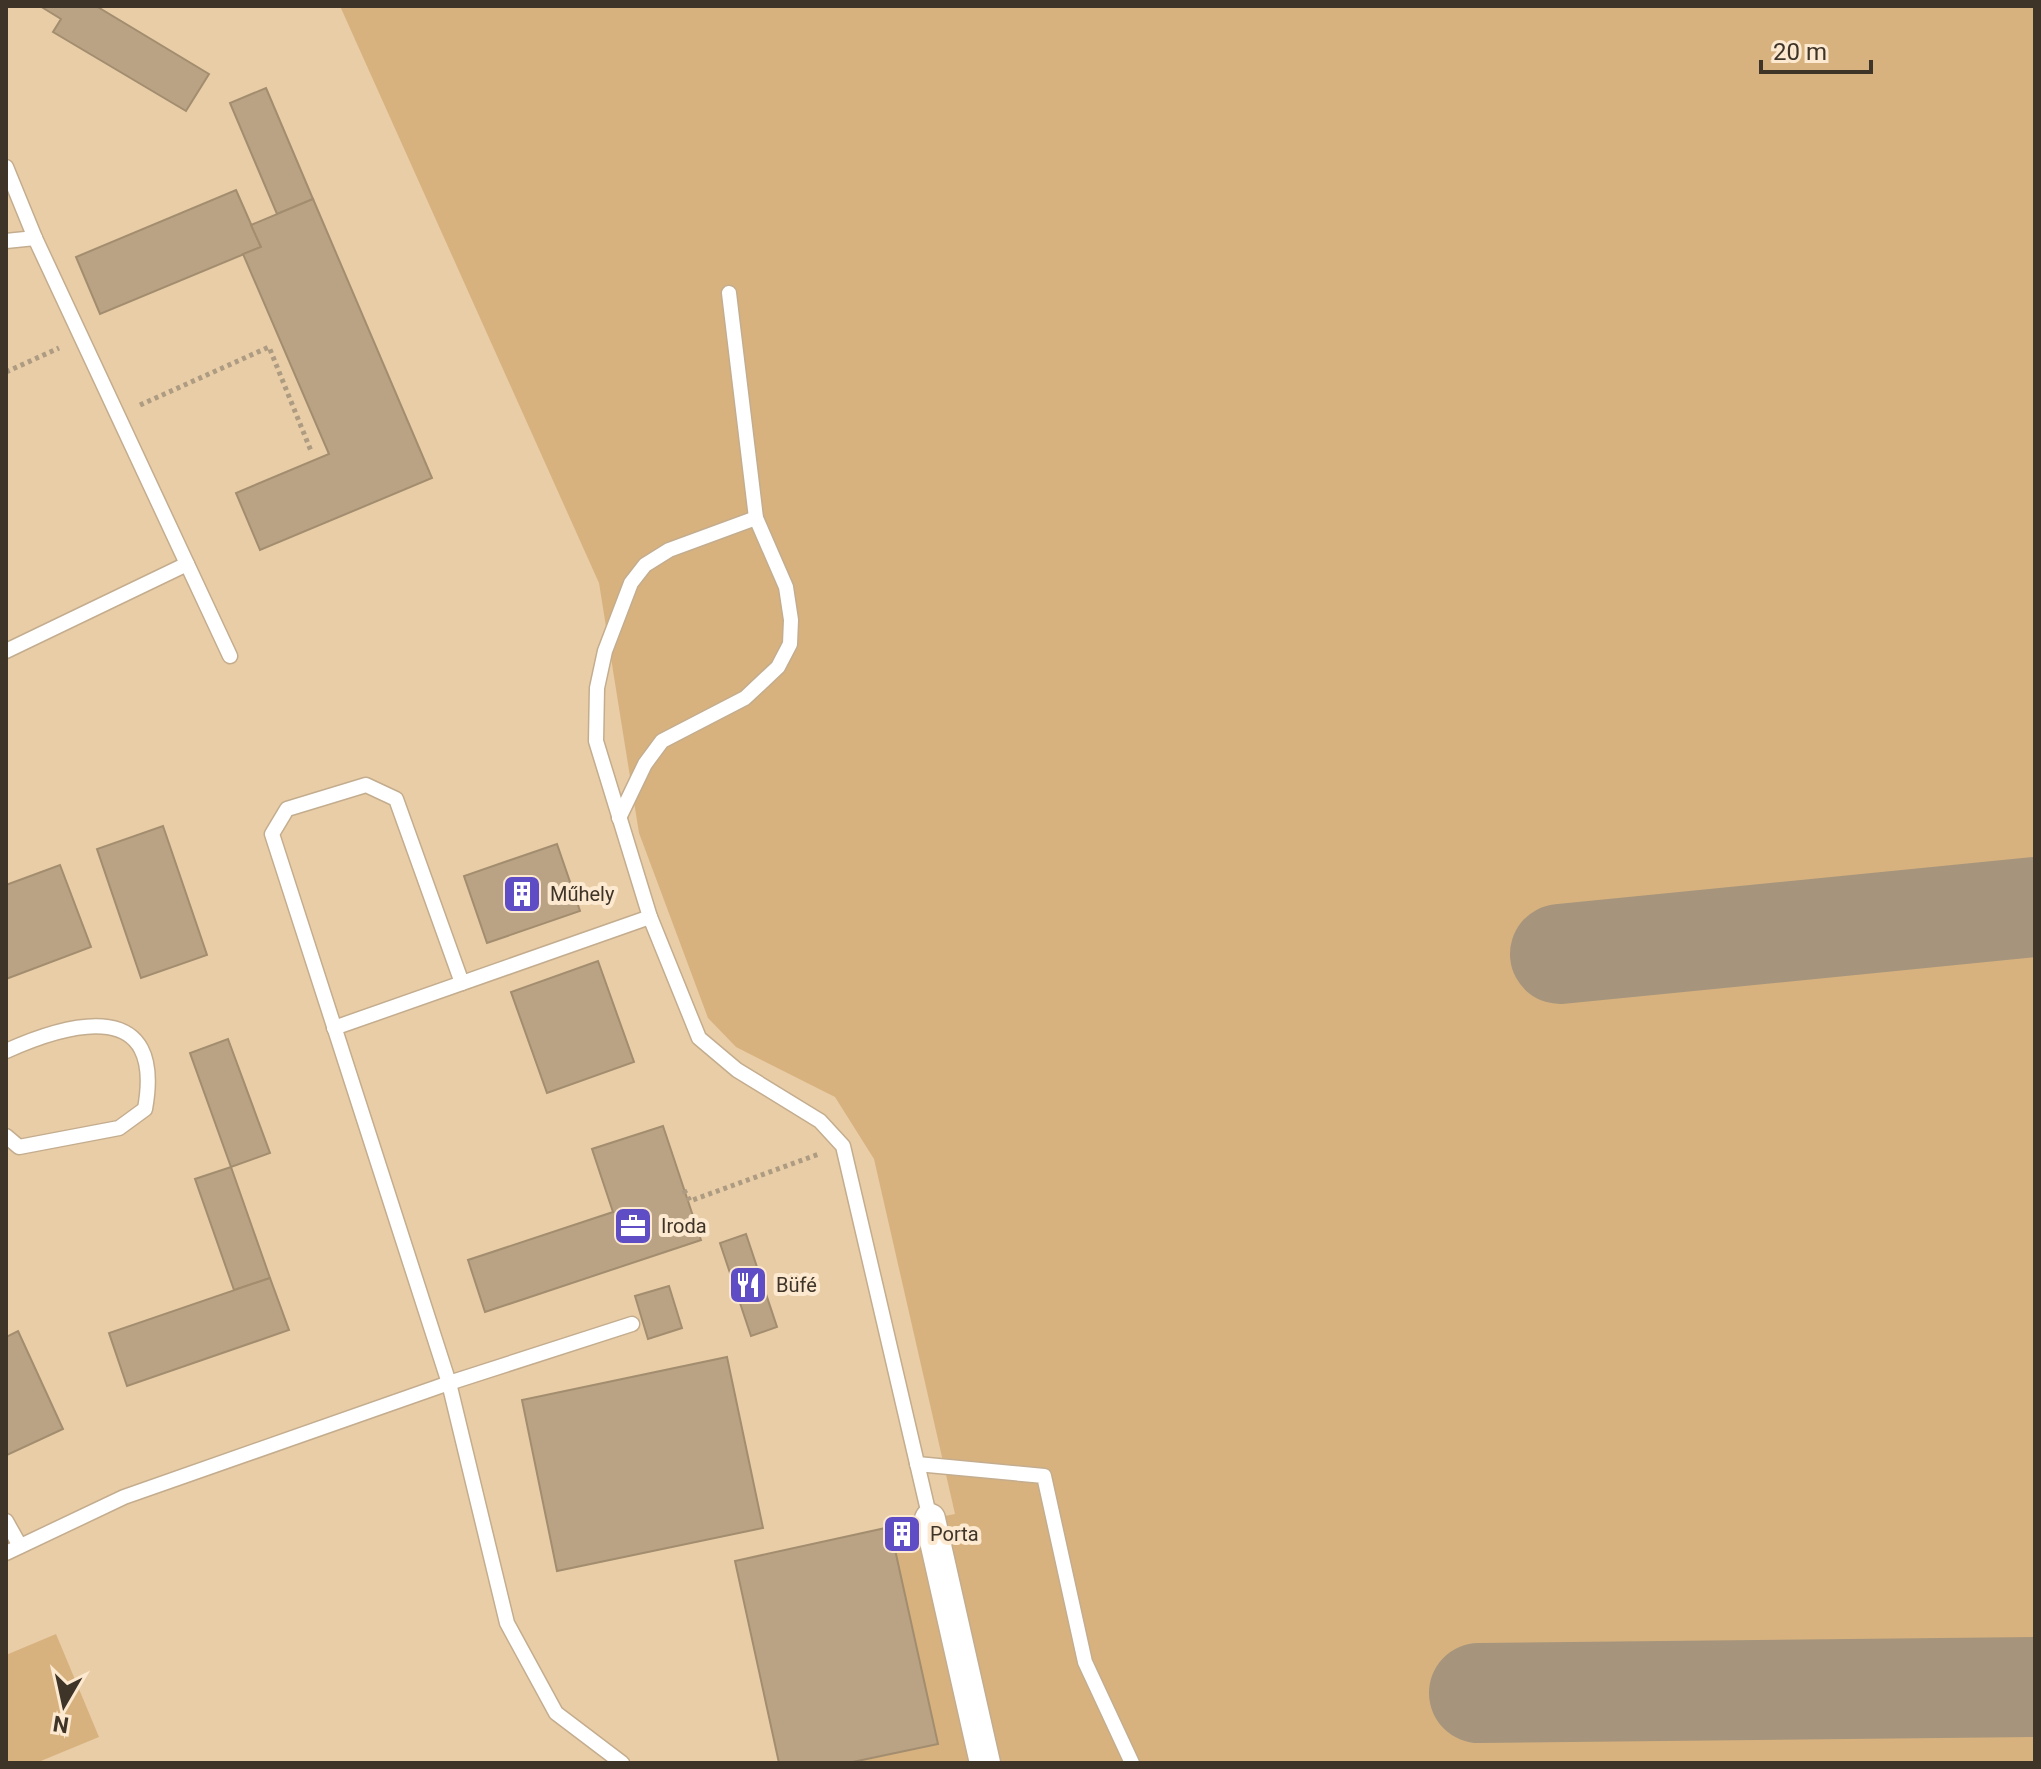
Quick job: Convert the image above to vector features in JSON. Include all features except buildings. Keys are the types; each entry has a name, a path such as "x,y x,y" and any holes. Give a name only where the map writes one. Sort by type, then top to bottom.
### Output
{"street":[{"path":"930,1519 985,1763"}],"lane":[{"path":"6,167 35,238 230,656"},
{"path":"6,241 35,238"},
{"path":"619,818 645,764 662,741 745,698 778,667 790,644 791,620 786,587 756,518 729,293"},
{"path":"756,518 669,550 645,565 631,583 605,651 597,688 596,741 650,917 699,1038 737,1070 820,1121 843,1146 930,1519"},
{"path":"6,651 187,564"},
{"path":"462,983 396,799 366,785 287,809 272,834 449,1383 507,1623 556,1713 622,1763"},
{"path":"334,1028 650,917"},
{"path":"6,1051 74,1028 99,1026 124,1030 144,1049 151,1077 145,1109 119,1128 19,1147 6,1136"},
{"path":"6,1521 13,1549 124,1497 449,1383 632,1324"},
{"path":"917,1464 1044,1476 1085,1662 1132,1763"}],"path":[{"path":"6,372 81,337"},
{"path":"118,415 269,347 311,451"},
{"path":"684,1190 690,1201 843,1146"}],"shaded area":[{"path":"6,6 2035,6 2035,1763 955,1515 890,1528 938,1744 848,1763 6,1763"},
{"path":"340,6 2035,6 2035,1763 848,1763 937,1744 890,1527 955,1514 874,1159 835,1097 736,1047 708,1018 639,833 599,583"},
{"path":"56,1634 99,1737 36,1763 6,1763 6,1655"}],"taxiway":[{"path":"1560,954 2035,907"},
{"path":"1479,1693 2035,1687"}],"place":[{"name":"Műhely","path":"522,894"},
{"name":"Iroda","path":"633,1226"},
{"name":"Büfé","path":"748,1285"},
{"name":"Porta","path":"902,1534"}]}
